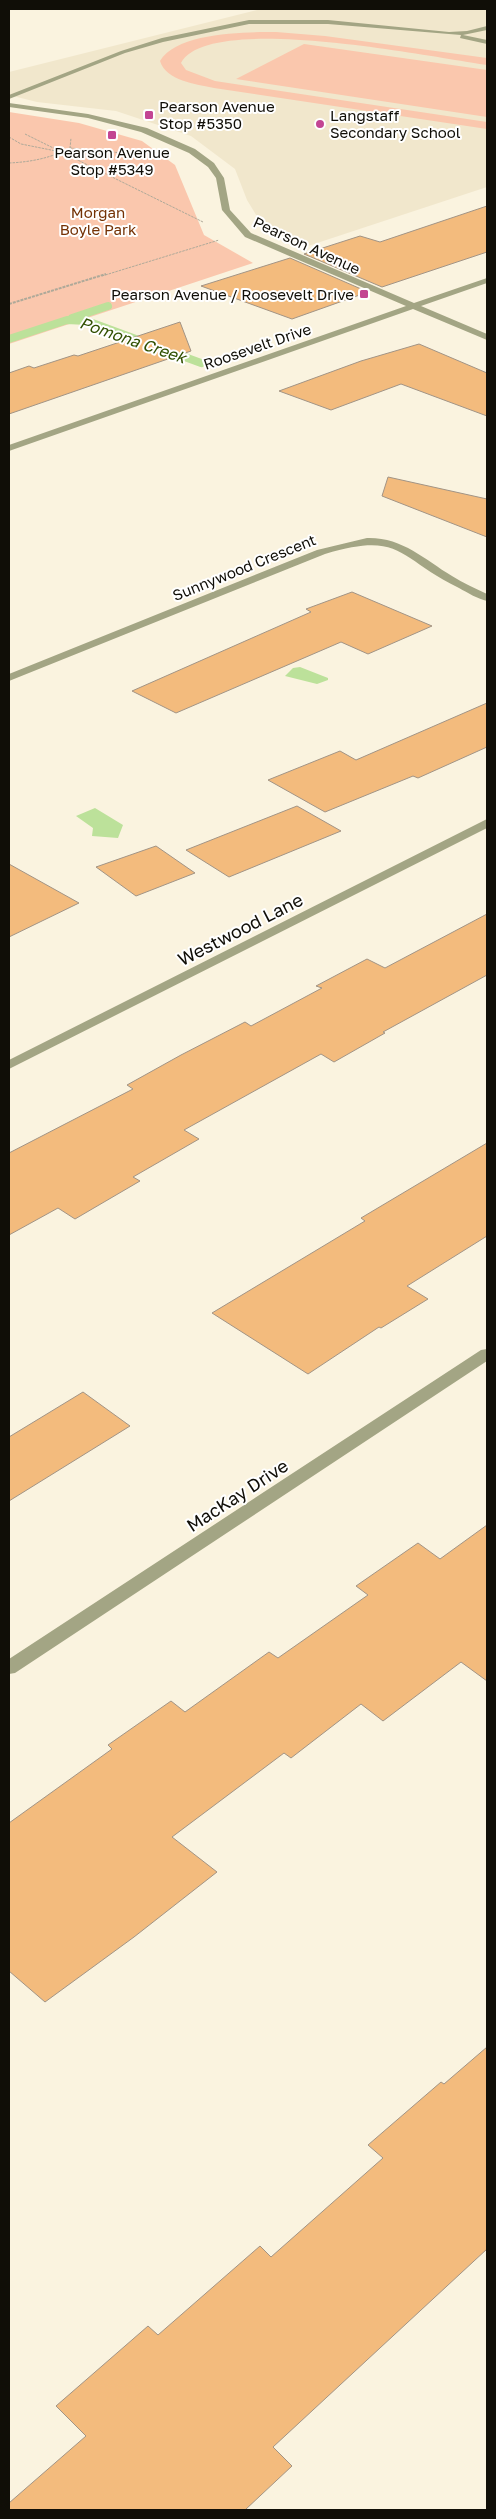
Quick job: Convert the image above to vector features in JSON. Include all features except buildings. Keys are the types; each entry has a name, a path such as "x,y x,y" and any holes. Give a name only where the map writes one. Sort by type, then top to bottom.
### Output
{"street":[{"path":"9,97 123,52 162,40 284,13"},
{"path":"248,22 328,22 439,34 487,42"},
{"path":"439,34 467,33 487,28"},
{"name":"Pearson Avenue","path":"9,105 88,116 144,130 192,151 211,165 220,178 226,210 248,235 487,337"},
{"name":"Roosevelt Drive","path":"9,448 487,280"},
{"name":"Sunnywood Crescent","path":"9,678 321,552 346,544 374,541 404,548 450,580 487,598"},
{"name":"Westwood Lane","path":"9,1065 487,823"},
{"name":"MacKay Drive","path":"9,1668 487,1354"}],"path":[{"path":"18,130 206,224"},
{"path":"9,163 38,160 62,153 70,148 72,142 66,133"},
{"path":"9,137 21,144 62,153"},
{"path":"9,304 220,240"}],"shaded area":[{"name":"Langstaff Secondary School","path":"261,9 487,9 487,187 305,247 263,226 247,200 235,169 191,136 116,111 37,102 9,95 9,72"},
{"path":"300,667 328,678 328,680 317,684 285,676 293,668"},
{"path":"95,808 123,825 118,838 92,836 93,828 76,816"}],"green space":[{"path":"248,32 325,36 487,58 487,65 374,48 276,39 233,40 200,48 181,63 186,70 215,81 487,122 487,129 199,85 168,73 160,61 169,51 181,44 196,39"},
{"path":"304,44 487,70 487,117 236,79"},
{"name":"Morgan Boyle Park","path":"9,112 79,123 142,141 175,165 204,235 253,263 9,344"}],"waterway":[{"path":"72,318 108,306"},
{"name":"Pomona Creek","path":"9,339 67,320 87,321 201,363"}],"place":[{"name":"Pearson Avenue Stop #5350","path":"149,115"},
{"name":"Langstaff Secondary School","path":"320,124"},
{"name":"Pearson Avenue Stop #5349","path":"112,135"},
{"name":"Pearson Avenue / Roosevelt Drive","path":"364,294"}]}
